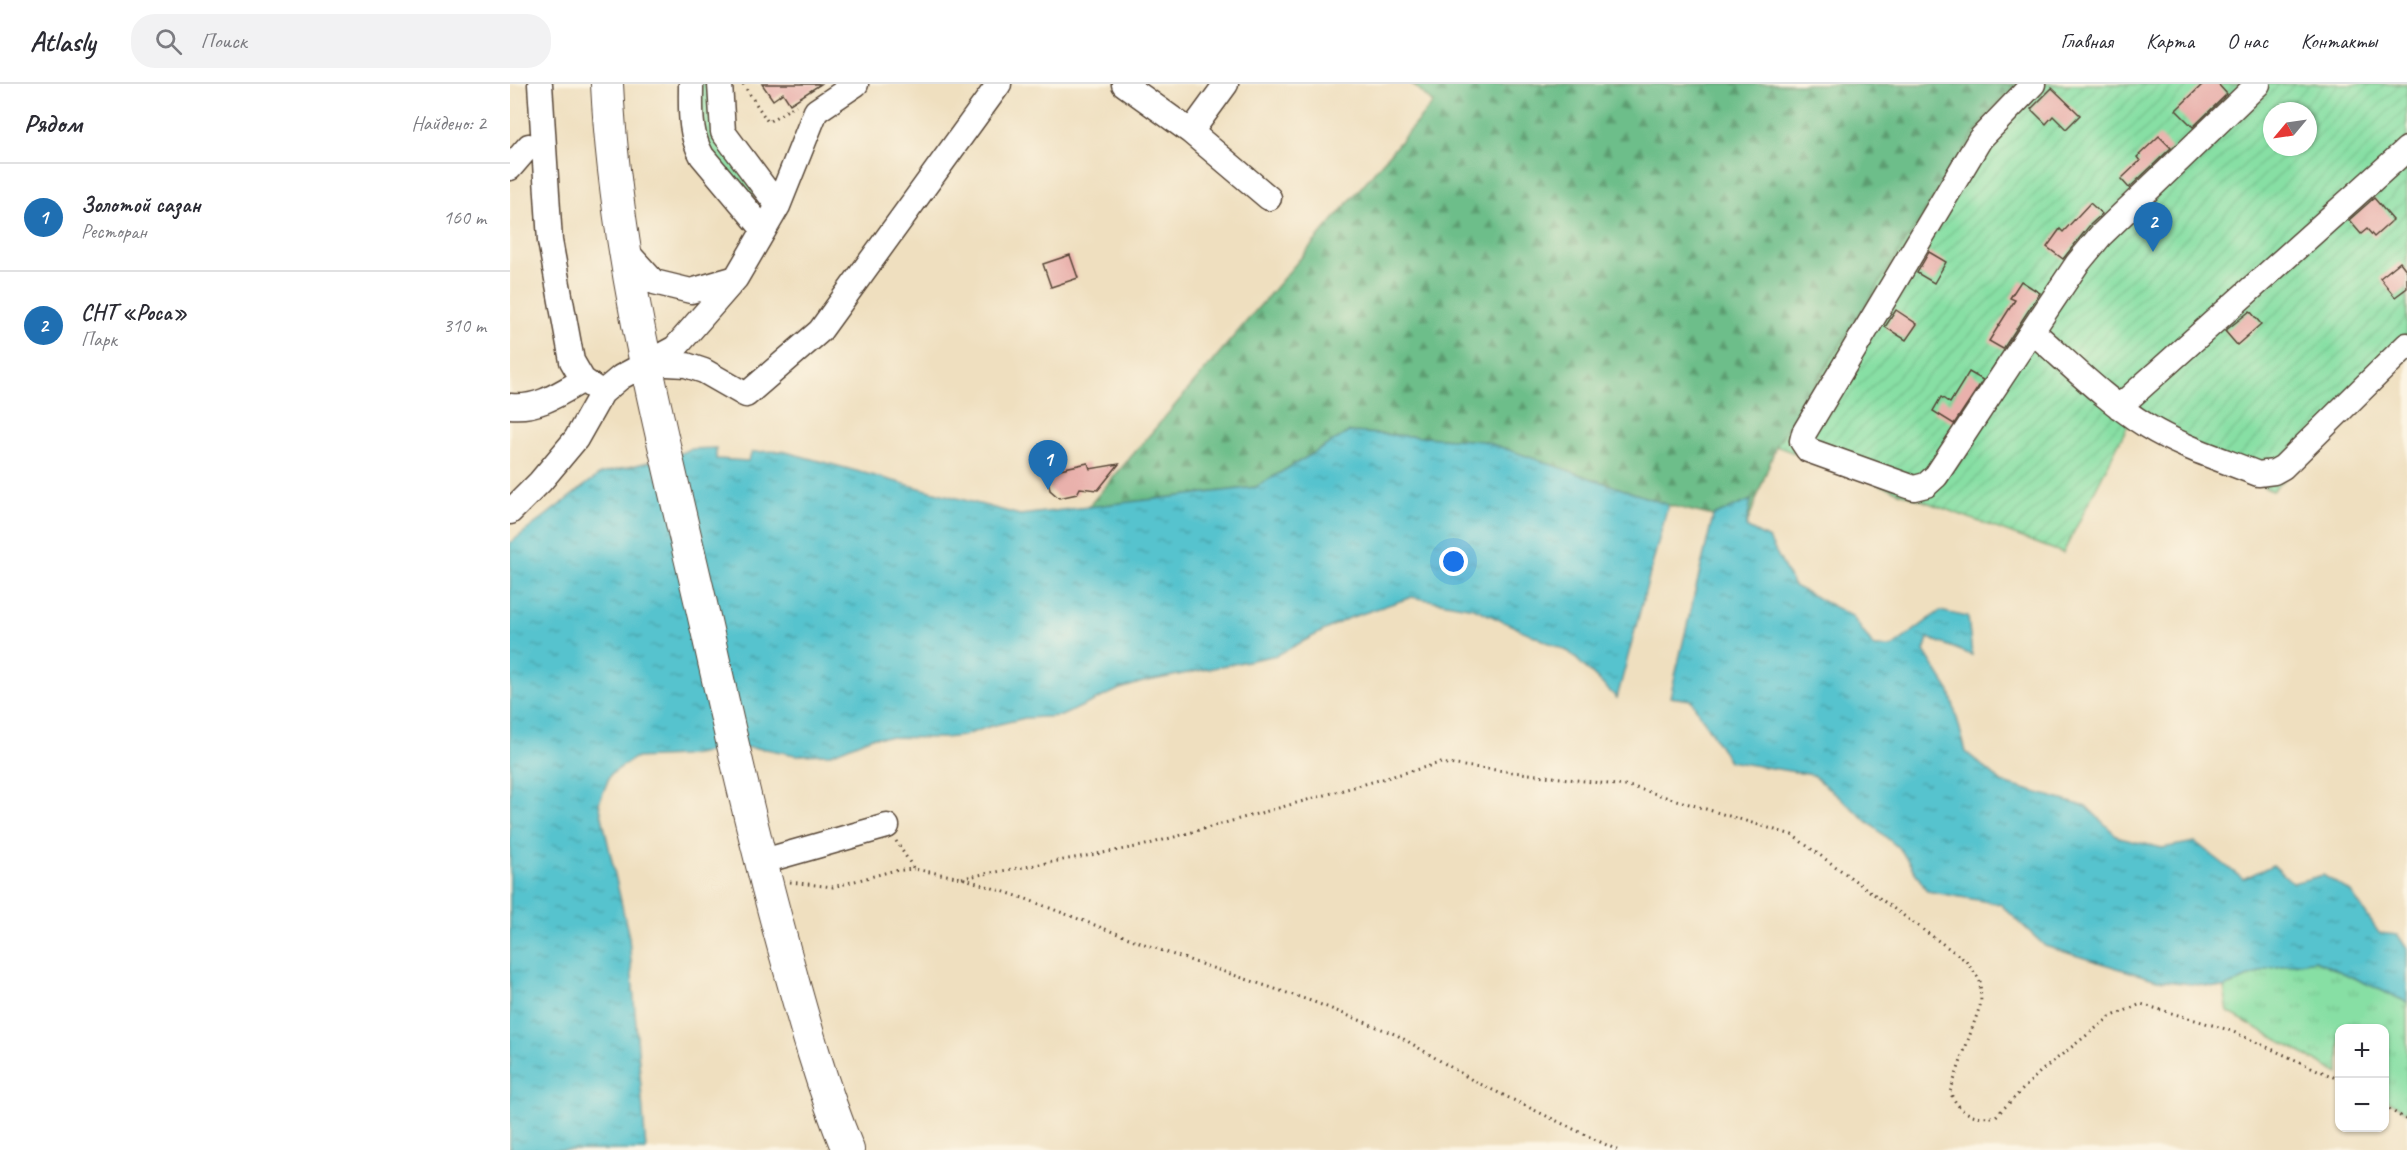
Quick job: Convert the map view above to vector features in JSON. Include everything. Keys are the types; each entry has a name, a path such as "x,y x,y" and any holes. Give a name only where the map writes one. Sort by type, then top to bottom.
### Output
{"main road":[{"path":"607,84 609,134 623,249 645,363 763,874 809,1038 848,1150"}],"street":[{"path":"524,84 537,242"},
{"path":"540,84 550,241 572,361 592,386"},
{"path":"691,84 692,131 695,144 702,156 764,230"},
{"path":"720,84 723,132 778,206"},
{"path":"510,406 525,408 621,377 675,348 736,278 778,206 812,119 821,106 856,84"},
{"path":"645,363 686,365 704,371 746,395 820,331 999,84"},
{"path":"1124,84 1191,132 1269,198"},
{"path":"1191,132 1226,84"},
{"path":"2033,84 1980,139 1804,433 1802,441 1808,450 1914,488 1926,485 1935,476 2077,264 2101,235 2258,84"},
{"path":"510,168 529,146"},
{"path":"2119,407 2407,149"},
{"path":"623,249 654,282 691,291 736,278"},
{"path":"2032,331 2119,407 2147,426 2175,441 2258,474 2274,472 2283,467 2407,345"},
{"path":"510,512 540,483 576,439 592,386"},
{"path":"763,874 886,826"}],"path":[{"path":"743,84 768,122 795,104 812,119"},
{"path":"962,878 1142,846 1440,763 1633,787 1792,835 1965,960 1980,980 1981,1003 1950,1092 1956,1106 1975,1117 1995,1117 2041,1071 2110,1017 2141,1004 2229,1030 2336,1078"},
{"path":"886,826 914,869"},
{"path":"763,874 793,882 833,887 892,871 914,869 962,878 1026,899 1171,954 1314,1002 1397,1035 1474,1081 1617,1150"},
{"path":"2389,1109 2407,1120"}],"green space":[{"path":"698,84 715,84 755,194 751,200 707,154"},
{"path":"1412,84 2015,84 1987,114 1776,446 1746,527 1751,500 1713,516 1668,505 1483,441 1349,432 1256,487 1088,507 1433,103"},
{"path":"2015,84 2407,84 2407,357 2272,491 2128,425 2063,553 1776,446 1987,114"},
{"path":"2315,960 2407,1002 2407,1112 2389,1101 2389,1024 2335,1024 2335,1072 2228,1012 2224,988 2266,969"}],"water":[{"path":"1349,432 1483,441 1668,505 1617,698 1569,652 1474,608 1412,597 1346,619 1277,655 1143,682 1120,689 1061,716 1025,718 963,736 872,737 831,754 796,755 739,747 682,756 634,758 610,775 599,803 629,937 646,1150 510,1150 510,543 600,474 673,456 691,449 716,448 716,459 748,461 752,452 782,451 1020,515 1256,487"},
{"path":"1751,500 1746,527 1769,539 1794,586 1852,616 1874,647 1892,647 1940,611 1968,617 1972,655 1928,638 1924,651 1950,692 1966,752 2003,783 2087,807 2119,838 2162,848 2195,842 2243,879 2273,865 2293,883 2323,875 2351,892 2379,933 2398,935 2407,949 2407,1002 2315,960 2266,969 2224,988 2157,980 2045,946 2000,904 1927,891 1901,850 1813,775 1729,761 1691,700 1670,697 1713,516"}],"building":[{"path":"762,84 821,84 790,104 783,93 773,100"},
{"path":"2203,84 2218,84 2227,94 2193,127 2176,110"},
{"path":"2052,88 2080,115 2066,129 2053,116 2046,124 2031,109"},
{"path":"2159,136 2171,148 2129,188 2121,179 2140,161 2137,157"},
{"path":"2374,198 2393,220 2374,237 2367,229 2361,234 2349,220"},
{"path":"2090,203 2102,214 2090,225 2063,259 2047,247 2060,229 2063,232"},
{"path":"1929,252 1946,262 1934,283 1917,273"},
{"path":"1070,255 1078,278 1051,287 1043,264"},
{"path":"2400,262 2407,271 2407,288 2395,297 2380,278"},
{"path":"2021,281 2040,293 2003,349 1989,341 2015,300 2010,298"},
{"path":"1896,310 1917,324 1906,340 1885,327"},
{"path":"2250,311 2261,324 2237,345 2225,331"},
{"path":"1969,372 1983,380 1954,424 1933,411 1941,397 1950,403"},
{"path":"1088,463 1090,469 1119,464 1098,490 1080,488 1077,494 1059,498 1050,490 1048,480 1051,471"}],"place":[{"name":"СНТ «Роса»","path":"2153,252"},
{"name":"Золотой сазан","path":"1048,490"}]}
